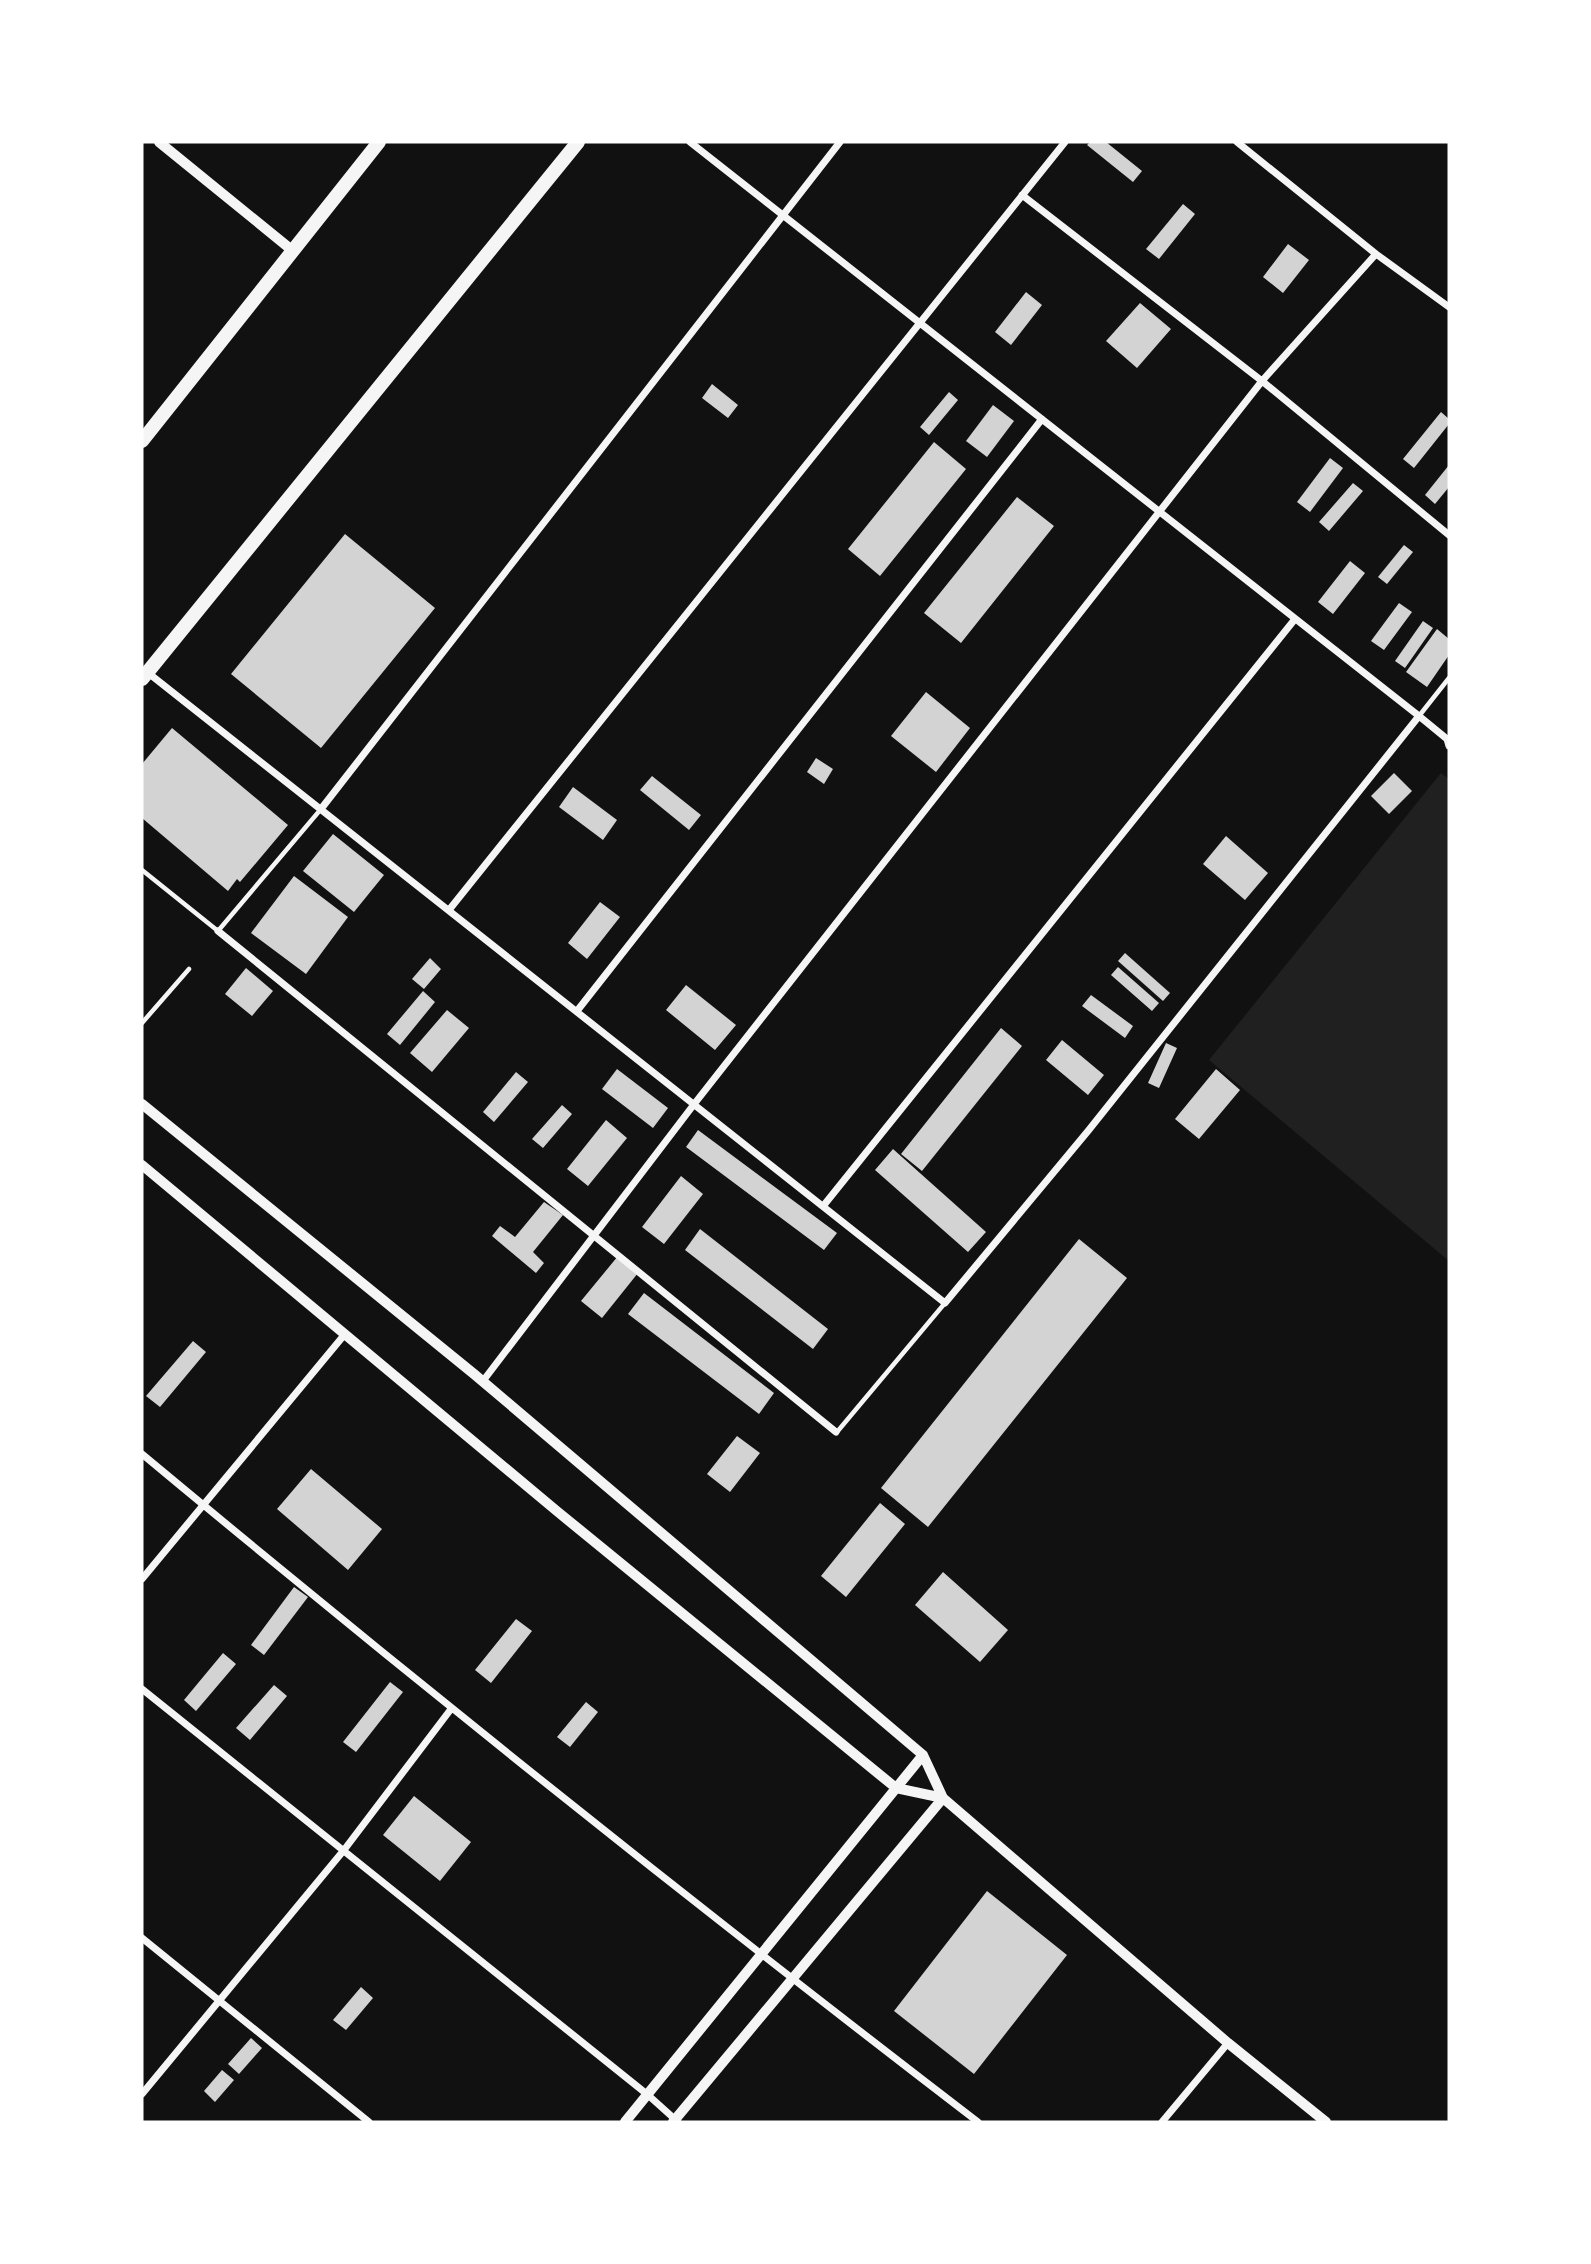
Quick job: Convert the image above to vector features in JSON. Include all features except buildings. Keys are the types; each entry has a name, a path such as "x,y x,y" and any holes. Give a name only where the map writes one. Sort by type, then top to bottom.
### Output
{"highway":[{"path":"142,442 379,142"},
{"path":"145,676 578,142"}],"street":[{"path":"159,142 293,251"},
{"path":"690,142 1448,740"},
{"path":"321,809 840,142"},
{"path":"449,910 1065,142"},
{"path":"1237,142 1376,254 1449,307"},
{"path":"1022,195 1262,381 1449,535"},
{"path":"483,1381 695,1103 1262,381 1376,254"},
{"path":"577,1011 1042,419"},
{"path":"824,1205 1296,620"},
{"path":"145,676 321,809 946,1303 1088,1132 1419,716"},
{"path":"218,931 836,1432"},
{"path":"142,1104 483,1381 923,1755 943,1798 1228,2043 1326,2122"},
{"path":"142,1165 558,1512 896,1788 943,1798"},
{"path":"142,1579 345,1334"},
{"path":"142,1454 451,1709 760,1955 978,2122"},
{"path":"142,1689 648,2095 675,2121 943,1798"},
{"path":"142,2094 344,1850 451,1709"},
{"path":"625,2122 923,1755"},
{"path":"142,1938 369,2122"},
{"path":"1162,2122 1228,2043"}],"lane":[{"path":"1419,716 1449,678"},
{"path":"142,870 218,931 321,809"},
{"path":"142,1023 189,969"},
{"path":"836,1432 946,1303"}],"shaded area":[{"path":"1441,773 1449,779 1449,1261 1209,1060"}]}
